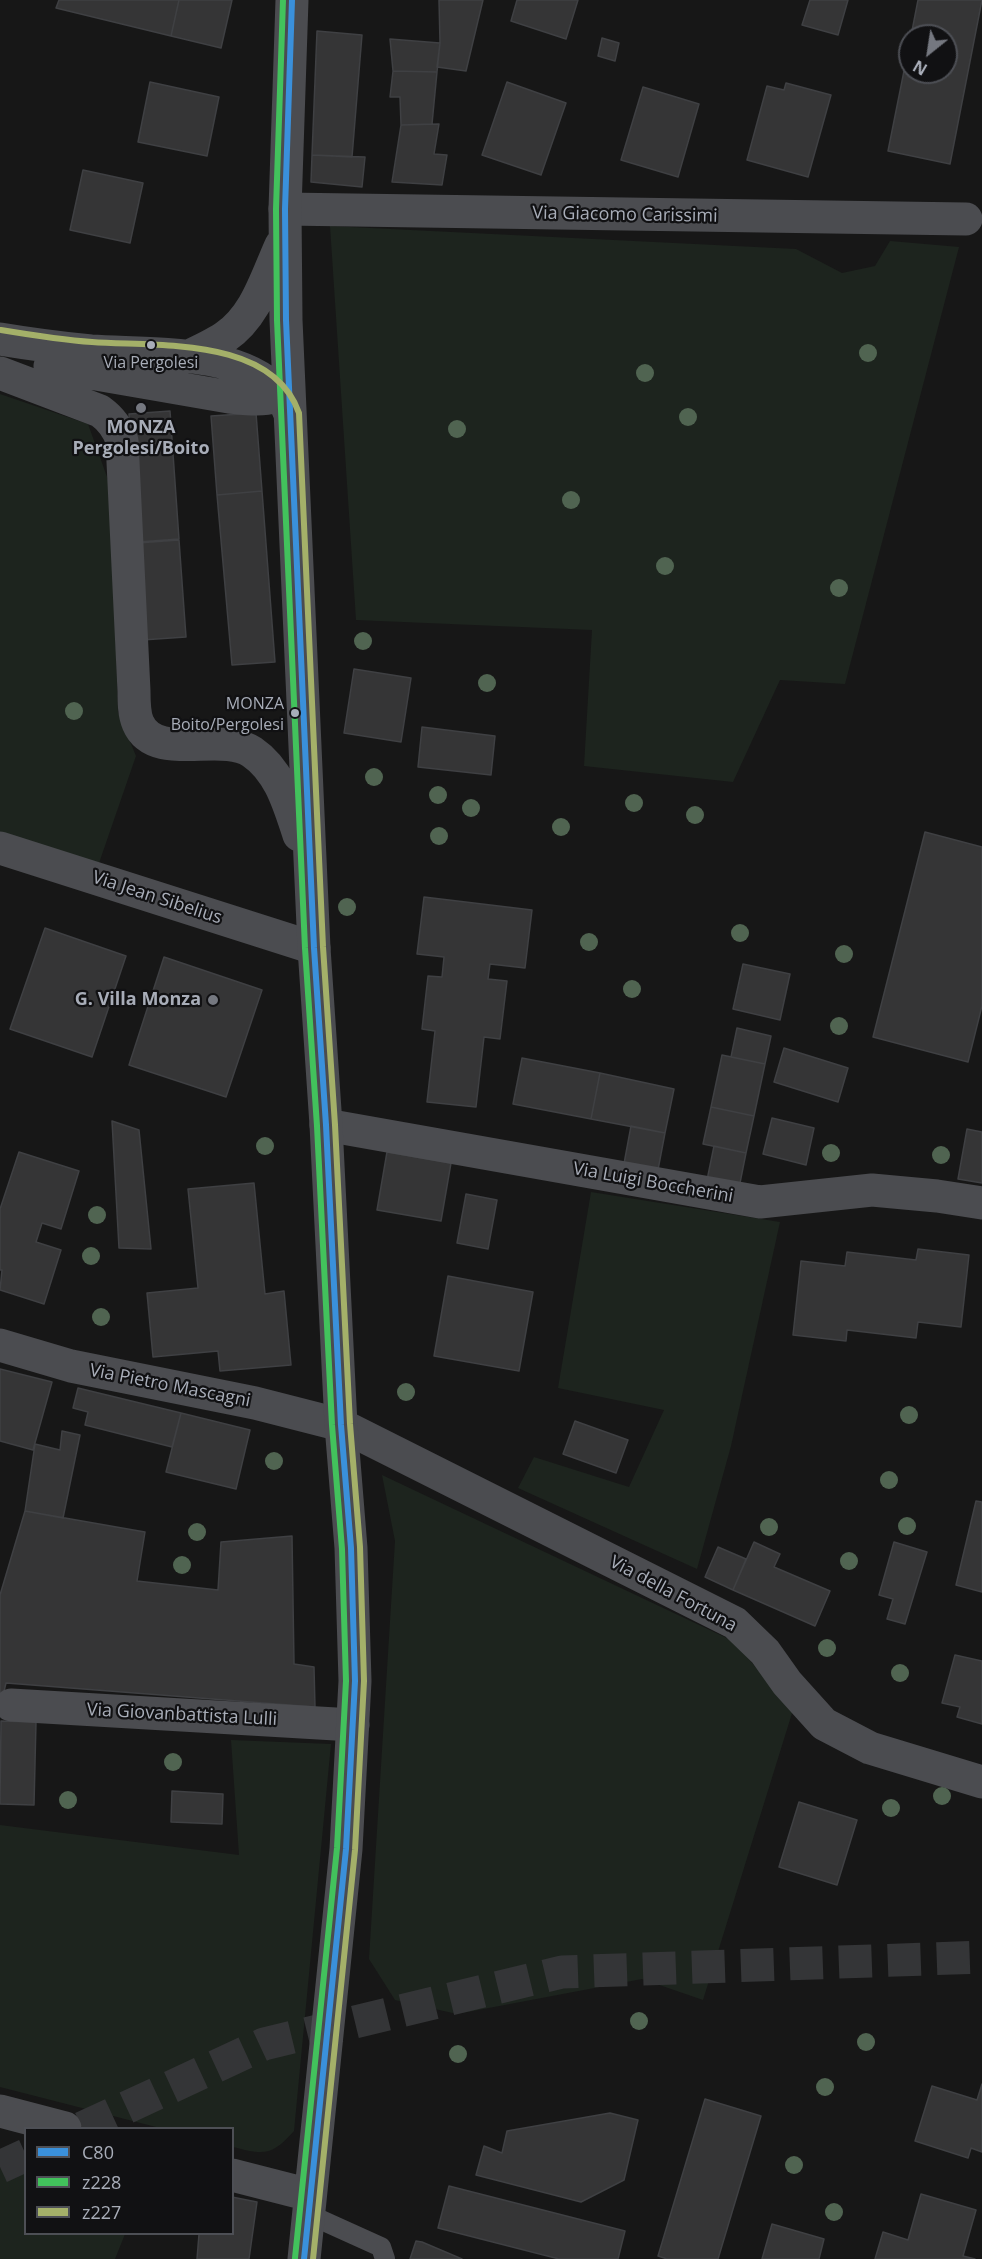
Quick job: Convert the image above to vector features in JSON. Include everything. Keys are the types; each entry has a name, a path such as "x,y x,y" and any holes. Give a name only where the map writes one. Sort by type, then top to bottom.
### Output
{"street":[{"path":"292,0 278,396 326,1125 354,1631 353,1725 346,1850 304,2259"},
{"name":"Via Giacomo Carissimi","path":"285,222 966,219"},
{"path":"187,357 226,336 254,307 285,222"},
{"path":"0,339 89,351 207,359 236,367 263,379 278,396"},
{"path":"0,350 56,367 229,397 278,396"},
{"path":"0,373 100,411 114,423 122,441 134,691 138,723 153,739 164,743 189,745 228,743 252,752 272,771 281,785 310,872"},
{"name":"Via Jean Sibelius","path":"0,848 314,948"},
{"name":"Via Luigi Boccherini","path":"326,1125 760,1202 872,1190 982,1203"},
{"name":"Via Pietro Mascagni","path":"0,1345 71,1366 255,1403 341,1425"},
{"name":"Via della Fortuna","path":"341,1425 735,1623 765,1652 787,1683 824,1724 870,1748 982,1782"},
{"name":"Via Giovanbattista Lulli","path":"11,1705 353,1725"},
{"path":"0,2111 61,2127"},
{"path":"234,2176 309,2205"}],"lane":[{"path":"309,2205 381,2247 385,2259"}],"shaded area":[{"path":"330,226 796,249 842,273 875,266 890,241 959,247 845,684 780,680 733,782 584,766 592,630 356,620"},
{"path":"0,394 88,424 111,488 118,712 136,756 98,866 0,835"},
{"path":"591,1192 780,1222 731,1446 697,1569 518,1488 534,1457 629,1487 664,1410 558,1388"},
{"path":"382,1475 733,1641 793,1710 703,2000 642,1979 457,2014 395,2000 369,1959 395,1541"},
{"path":"231,1740 331,1744 294,2131 280,2145 260,2152 234,2147 234,2127 156,2127 0,2087 0,1825 239,1855"},
{"path":"0,2167 24,2174 24,2235 125,2235 115,2259 0,2259"}],"building":[{"path":"59,0 179,0 171,36 56,8"},
{"path":"179,0 232,0 221,48 171,36"},
{"path":"439,0 483,0 466,71 437,67 440,43"},
{"path":"517,0 578,0 566,39 511,21"},
{"path":"810,0 848,0 838,35 802,25"},
{"path":"918,0 982,0 950,164 888,151 901,84 958,84 958,24 913,24"},
{"path":"317,31 362,35 352,157 312,155"},
{"path":"602,38 619,43 615,61 598,56"},
{"path":"390,39 440,43 437,72 393,71"},
{"path":"393,71 437,72 432,124 401,125 400,97 390,97"},
{"path":"150,82 219,97 207,156 138,142"},
{"path":"507,82 566,103 541,175 482,155"},
{"path":"786,83 831,95 808,177 747,160 767,86 784,90"},
{"path":"643,87 699,104 678,177 621,160"},
{"path":"439,124 434,154 447,155 442,185 392,182 401,125"},
{"path":"312,155 365,157 362,187 311,182"},
{"path":"83,170 143,183 130,243 70,230"},
{"path":"170,411 179,539 138,542 129,414"},
{"path":"256,413 262,491 217,495 211,416"},
{"path":"262,491 275,662 232,665 217,495"},
{"path":"179,540 186,637 142,640 138,543"},
{"path":"354,669 411,678 401,742 344,733"},
{"path":"422,727 495,736 491,775 418,767"},
{"path":"925,832 982,847 982,1006 968,1062 873,1037"},
{"path":"424,897 532,910 525,968 490,964 488,979 507,981 500,1039 484,1037 476,1107 427,1102 435,1031 422,1029 428,976 442,977 444,957 417,954"},
{"path":"45,928 126,956 92,1057 10,1029"},
{"path":"164,957 262,990 226,1097 129,1065"},
{"path":"743,964 790,974 780,1020 733,1009"},
{"path":"737,1028 771,1036 765,1064 731,1057"},
{"path":"784,1048 848,1068 838,1102 774,1082"},
{"path":"722,1055 765,1064 754,1116 711,1107"},
{"path":"522,1058 600,1073 591,1119 513,1104"},
{"path":"600,1073 674,1089 665,1133 591,1119"},
{"path":"711,1107 754,1116 746,1153 703,1144"},
{"path":"772,1118 814,1128 806,1165 763,1154"},
{"path":"112,1121 139,1130 151,1249 119,1248"},
{"path":"631,1126 665,1133 657,1175 623,1169"},
{"path":"967,1129 982,1132 982,1183 958,1179"},
{"path":"714,1146 746,1153 739,1188 707,1180"},
{"path":"19,1152 79,1171 61,1229 42,1223 36,1242 61,1250 44,1304 0,1290 2,1270 0,1270 0,1209"},
{"path":"387,1152 451,1163 441,1221 377,1210"},
{"path":"254,1183 265,1294 284,1291 291,1365 220,1371 218,1351 153,1357 147,1293 198,1288 188,1189"},
{"path":"466,1194 497,1200 488,1249 457,1243"},
{"path":"918,1249 969,1255 961,1327 918,1322 916,1338 847,1330 846,1341 793,1335 801,1261 845,1266 847,1252 916,1260"},
{"path":"448,1276 533,1292 519,1371 434,1356"},
{"path":"0,1369 52,1382 33,1450 0,1441"},
{"path":"78,1388 181,1413 172,1447 85,1425 88,1412 73,1408"},
{"path":"181,1413 250,1430 236,1489 166,1472"},
{"path":"575,1421 628,1440 616,1473 563,1454"},
{"path":"62,1431 80,1435 63,1518 25,1511 35,1444 60,1450"},
{"path":"976,1501 982,1502 982,1592 956,1585"},
{"path":"25,1511 145,1532 137,1581 218,1590 221,1542 292,1536 294,1664 314,1667 315,1707 6,1683 0,1708 0,1595"},
{"path":"754,1542 780,1554 774,1567 830,1591 815,1626 733,1590"},
{"path":"894,1542 927,1552 905,1624 887,1619 893,1599 879,1595"},
{"path":"718,1547 746,1559 733,1590 705,1577"},
{"path":"955,1655 982,1661 982,1724 957,1717 960,1707 942,1703"},
{"path":"1,1721 36,1722 34,1805 0,1804"},
{"path":"172,1791 223,1794 222,1824 171,1822"},
{"path":"799,1802 857,1820 837,1885 779,1867"},
{"path":"982,2084 982,2152 971,2148 968,2158 915,2141 932,2086 977,2100"},
{"path":"705,2099 761,2116 718,2259 667,2259 658,2256"},
{"path":"610,2113 638,2120 624,2180 581,2202 476,2175 484,2146 502,2153 507,2131"},
{"path":"449,2186 625,2231 618,2259 559,2259 438,2228"},
{"path":"921,2194 976,2210 963,2256 975,2259 875,2259 883,2232 908,2240"},
{"path":"234,2197 257,2202 249,2259 197,2259 199,2235 234,2235"},
{"path":"772,2224 824,2239 819,2259 762,2259"},
{"path":"416,2241 422,2242 462,2259 410,2259"}],"tunnel":[{"path":"84,2127 264,2044 562,1972 982,1957"},
{"path":"0,2167 24,2156"}],"transit line":[{"name":"z228","path":"283,0 276,209 277,320 305,948 317,1126 332,1425 342,1549 346,1681 337,1848 295,2258"},
{"name":"C80","path":"292,0 285,209 286,320 314,948 326,1125 341,1425 351,1548 355,1681 346,1849 304,2259"},
{"name":"z227","path":"1,330 81,341 179,346 210,350 239,358 264,370 285,388 299,413 323,947 335,1125 350,1424 360,1547 364,1681 355,1850 313,2259"}],"place":[{"name":"Via Pergolesi","path":"151,345"},
{"name":"MONZA Pergolesi/Boito","path":"141,408"},
{"name":"MONZA Boito/Pergolesi","path":"295,713"},
{"name":"G. Villa Monza","path":"213,1000"}]}
